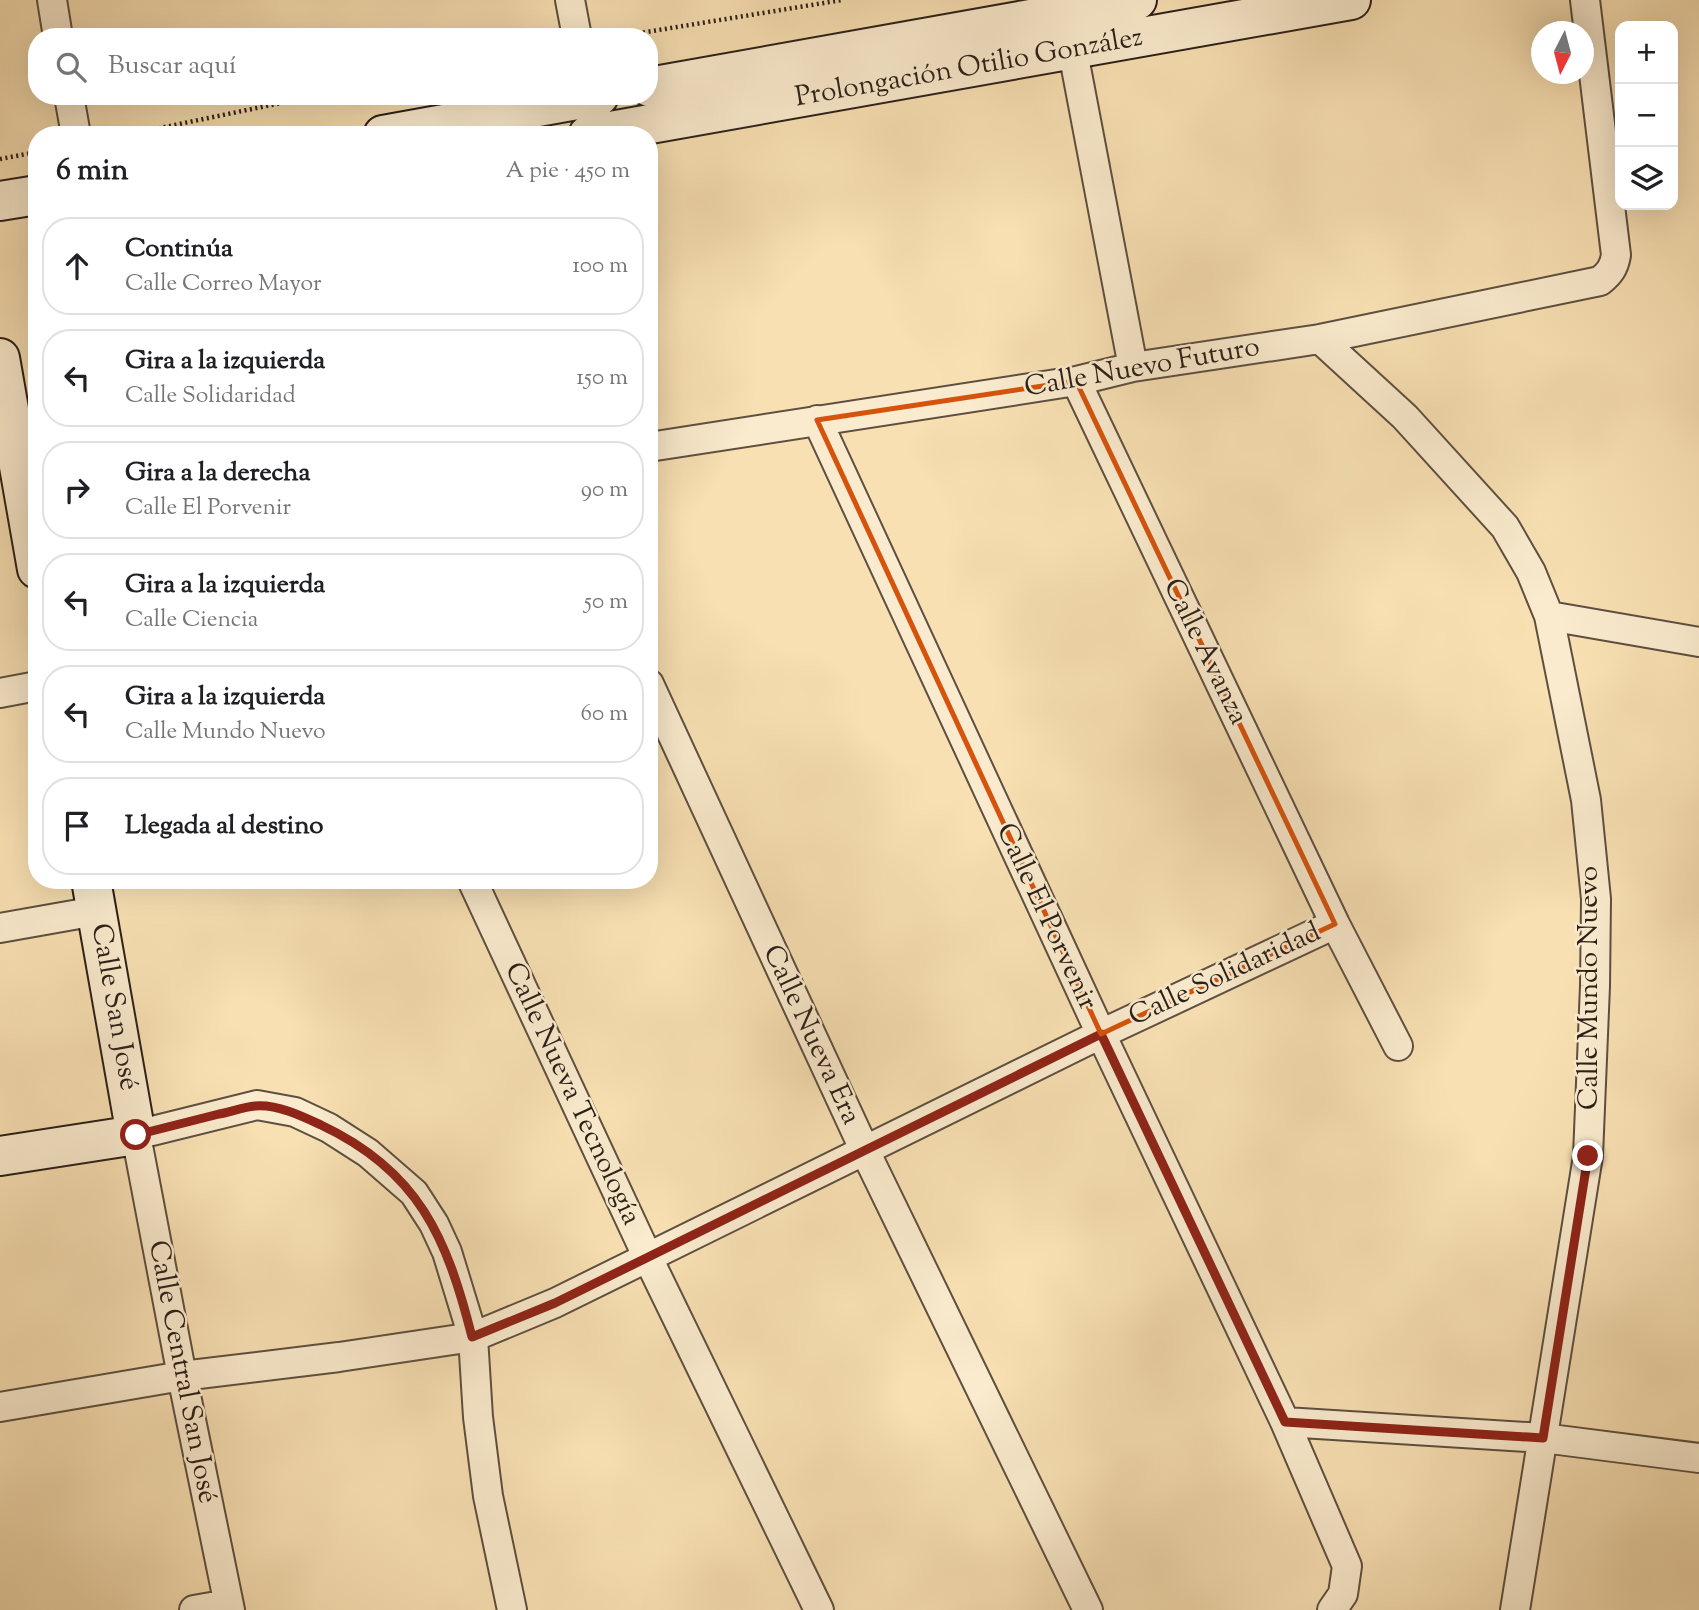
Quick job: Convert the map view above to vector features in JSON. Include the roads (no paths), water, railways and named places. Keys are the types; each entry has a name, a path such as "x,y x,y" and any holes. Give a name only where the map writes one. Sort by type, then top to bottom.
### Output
{"main road":[{"name":"Prolongación Otilio González","path":"658,85 1066,6 1137,0"},
{"name":"Prolongación Otilio González","path":"482,126 592,116 1072,50 1351,0"},
{"path":"0,201 28,196"},
{"path":"0,228 28,223"},
{"path":"0,358 7,446 28,532"},
{"name":"Calle San José","path":"94,895 136,1135"},
{"path":"0,1156 136,1135"}],"street":[{"path":"52,0 57,28"},
{"path":"570,0 575,28"},
{"name":"Calle Nuevo Futuro","path":"658,441 1076,381 1133,367 1320,338 1600,281 1615,265 1616,255 1585,0"},
{"path":"1066,6 1072,50 1133,367"},
{"path":"71,105 74,126"},
{"name":"Calle Mundo Nuevo","path":"1320,338 1405,416 1506,527 1531,572 1549,616 1586,800 1596,899 1588,1156 1515,1610"},
{"name":"Calle Avanza","path":"1076,381 1335,924 1398,1046"},
{"name":"Calle El Porvenir","path":"817,420 1101,1034 1285,1422 1347,1566 1343,1594 1332,1610"},
{"path":"1549,616 1699,642"},
{"path":"0,692 28,687"},
{"name":"Calle Nueva Era","path":"658,703 865,1151 1088,1610"},
{"name":"Calle Nueva Tecnología","path":"476,889 648,1258 819,1610"},
{"path":"0,928 94,895"},
{"name":"Calle Solidaridad","path":"0,1407 182,1376 472,1337 555,1303 1101,1034 1335,924"},
{"path":"136,1135 257,1105 295,1112 329,1128 368,1153 414,1193 434,1224 447,1252 472,1337 488,1496 512,1610"},
{"name":"Calle Central San José","path":"136,1135 229,1607"},
{"path":"1285,1422 1543,1438 1699,1458"},
{"path":"194,1610 229,1607"}]}
